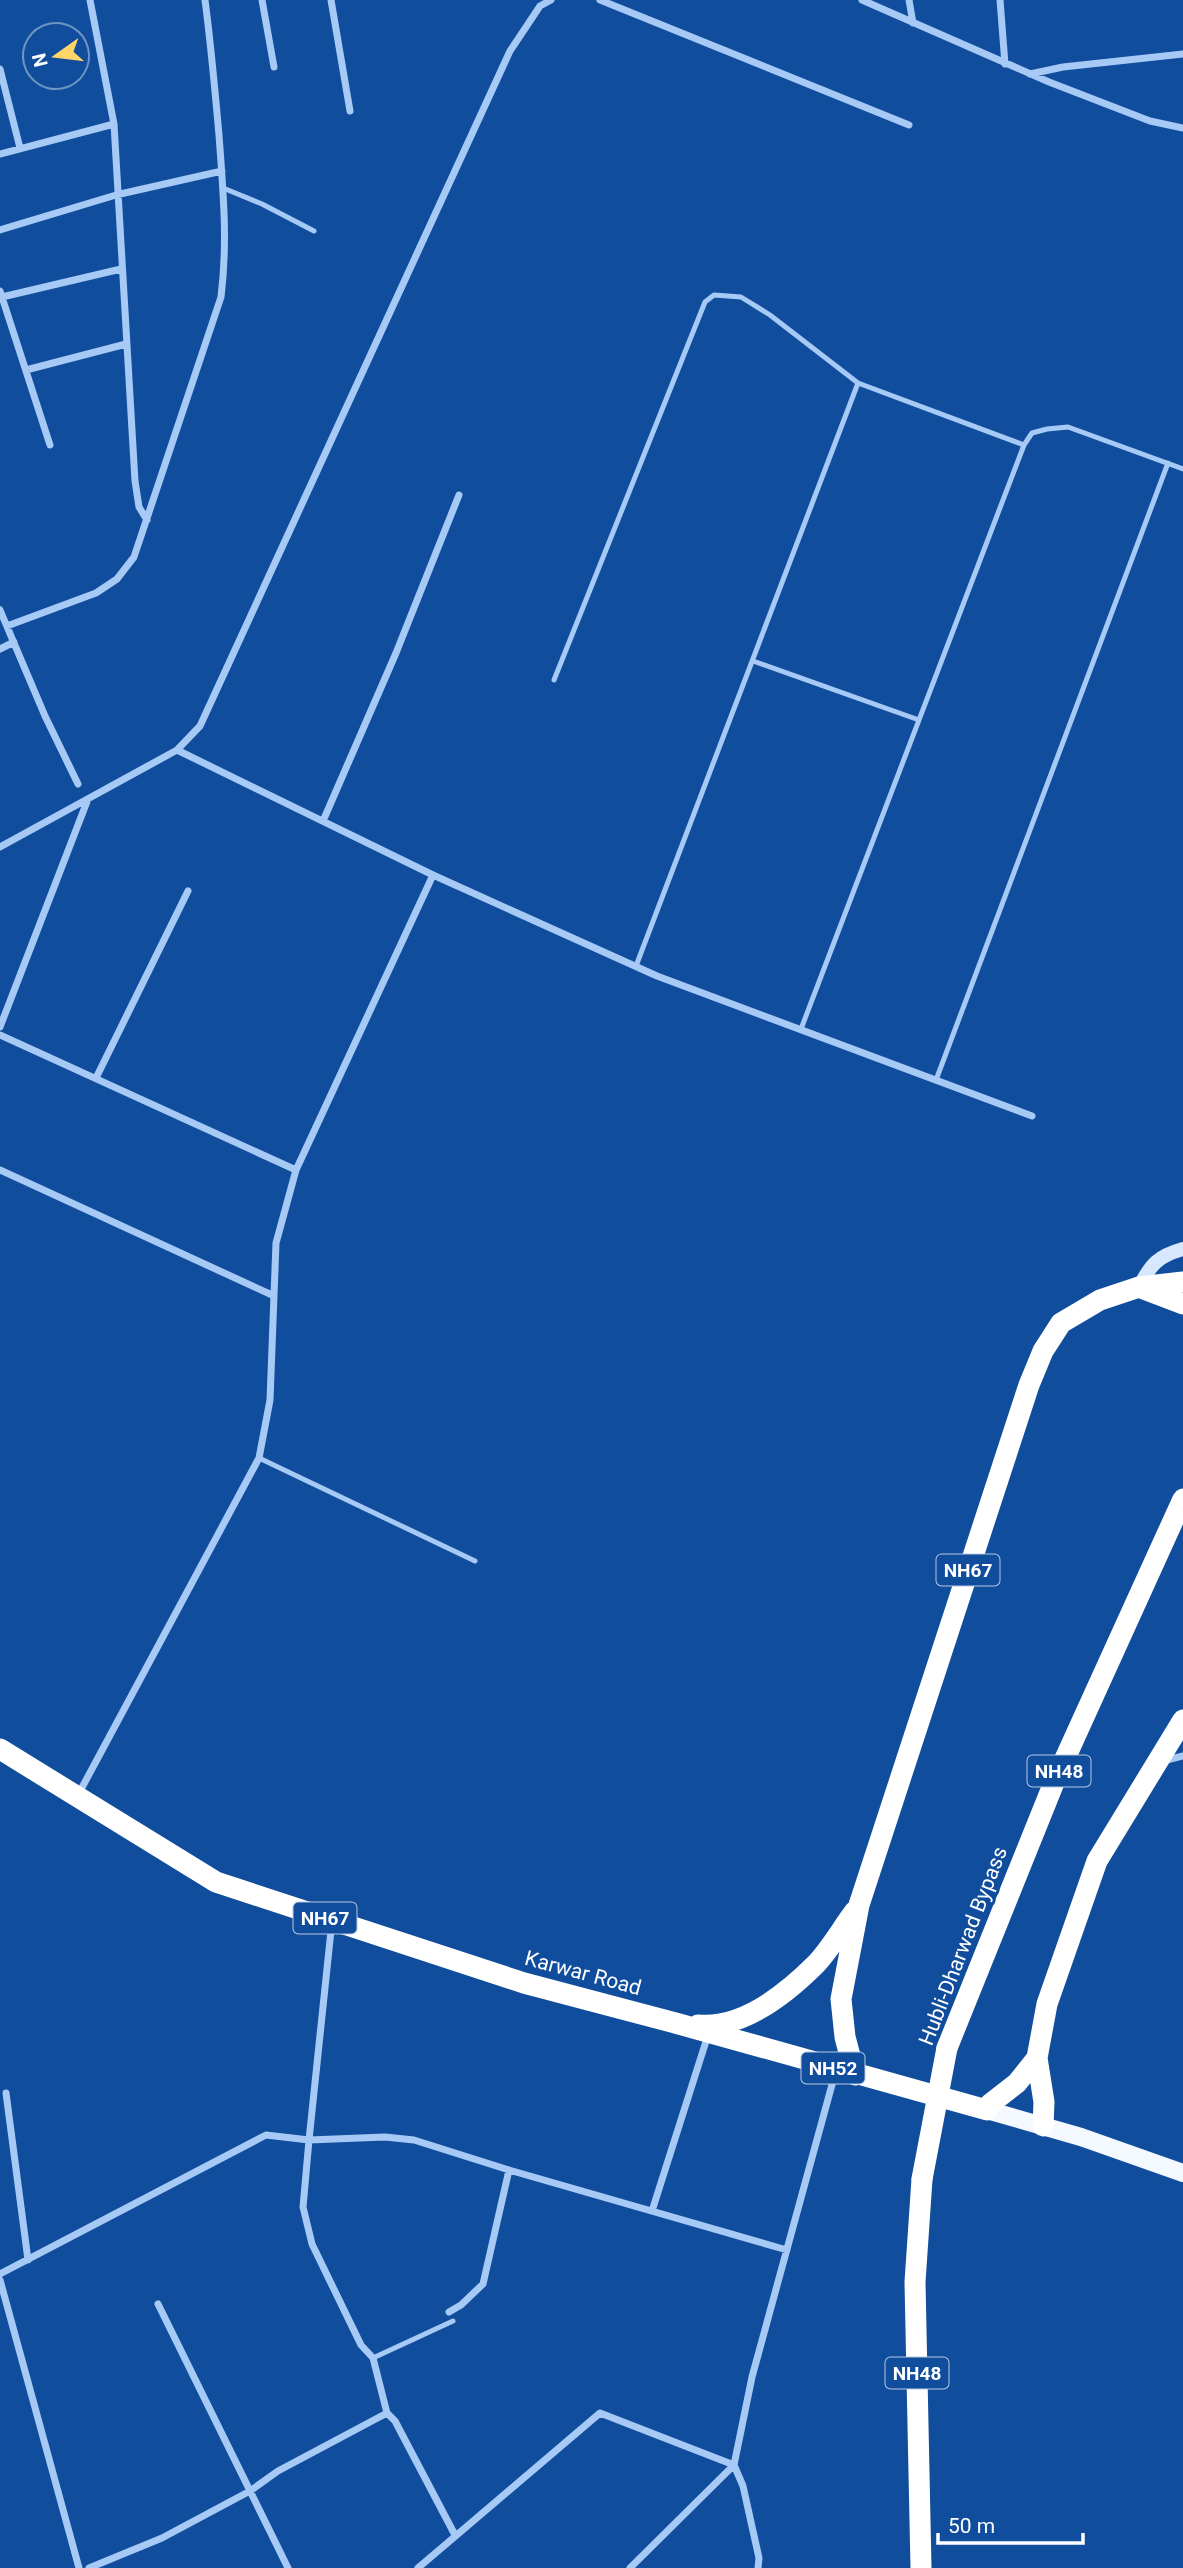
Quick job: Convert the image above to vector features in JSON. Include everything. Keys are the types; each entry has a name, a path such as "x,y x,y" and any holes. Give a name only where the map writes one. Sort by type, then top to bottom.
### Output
{"highway":[{"path":"1139,1287 1183,1282"},
{"path":"1139,1287 1183,1304"},
{"name":"NH67","path":"679,2024 707,2026 749,2015 785,1991 817,1962 859,1905 1042,1351 1061,1323 1100,1300 1139,1287"},
{"name":"Hubli-Dharwad Bypass","path":"921,2568 915,2282 922,2179 947,2048 1053,1785 1183,1499"},
{"path":"1043,2126 1044,2102 1037,2058 1047,2004 1097,1861 1183,1720"},
{"name":"Karwar Road","path":"0,1749 216,1882 524,1983 988,2110"},
{"path":"845,2072 841,1998 859,1905"},
{"path":"988,2110 990,2104 1017,2083 1037,2058"}],"main road":[{"name":"Karwar Road","path":"988,2110 1183,2173"}],"street":[{"path":"90,0 114,124 116,195 135,481 139,507 147,520"},
{"path":"7,626 96,593 117,579 134,557 221,297 226,253 223,188 212,48 205,0"},
{"path":"262,0 274,67"},
{"path":"331,0 351,111"},
{"path":"0,846 177,750 200,726 510,51 540,6 551,0"},
{"path":"600,0 909,125"},
{"path":"862,0 1029,74 1150,121 1183,128"},
{"path":"909,0 913,23"},
{"path":"1000,0 1005,64"},
{"path":"1029,74 1063,67 1183,54"},
{"path":"0,69 20,148"},
{"path":"0,154 114,124"},
{"path":"0,230 116,195 222,171"},
{"path":"50,444 1,294 121,269"},
{"path":"26,370 126,344"},
{"path":"323,821 396,653 459,495"},
{"path":"0,610 78,784"},
{"path":"0,649 14,642"},
{"path":"177,750 433,875 636,967 1032,1116"},
{"path":"0,1027 88,799"},
{"path":"77,1797 259,1458 270,1400 276,1243 296,1170 433,875"},
{"path":"96,1078 188,891"},
{"path":"0,1035 296,1170"},
{"path":"0,1170 272,1295"},
{"path":"1139,1287 1150,1266 1167,1254 1183,1249"},
{"path":"1158,1762 1183,1756"},
{"path":"332,1920 303,2207 312,2244 361,2345 373,2358 387,2413 396,2421 455,2536"},
{"path":"652,2211 709,2032"},
{"path":"630,2568 734,2465 752,2377 787,2250 845,2072"},
{"path":"6,2093 28,2260"},
{"path":"0,2274 266,2136 309,2140 385,2137 414,2140 787,2250"},
{"path":"449,2312 461,2305 483,2284 509,2170"},
{"path":"0,2280 79,2568"},
{"path":"158,2304 288,2568"},
{"path":"89,2568 162,2538 250,2491 278,2471 387,2413"},
{"path":"418,2568 600,2413 734,2465 743,2486 759,2558 758,2568"}],"lane":[{"path":"223,188 262,204 314,231"},
{"path":"554,680 705,302 714,295 741,297 770,314 858,383 1024,445"},
{"path":"636,967 858,383"},
{"path":"801,1030 1024,445 1032,433 1068,427 1183,469"},
{"path":"936,1080 1168,463"},
{"path":"753,661 919,720"},
{"path":"259,1458 475,1561"},
{"path":"373,2358 453,2322"}]}
